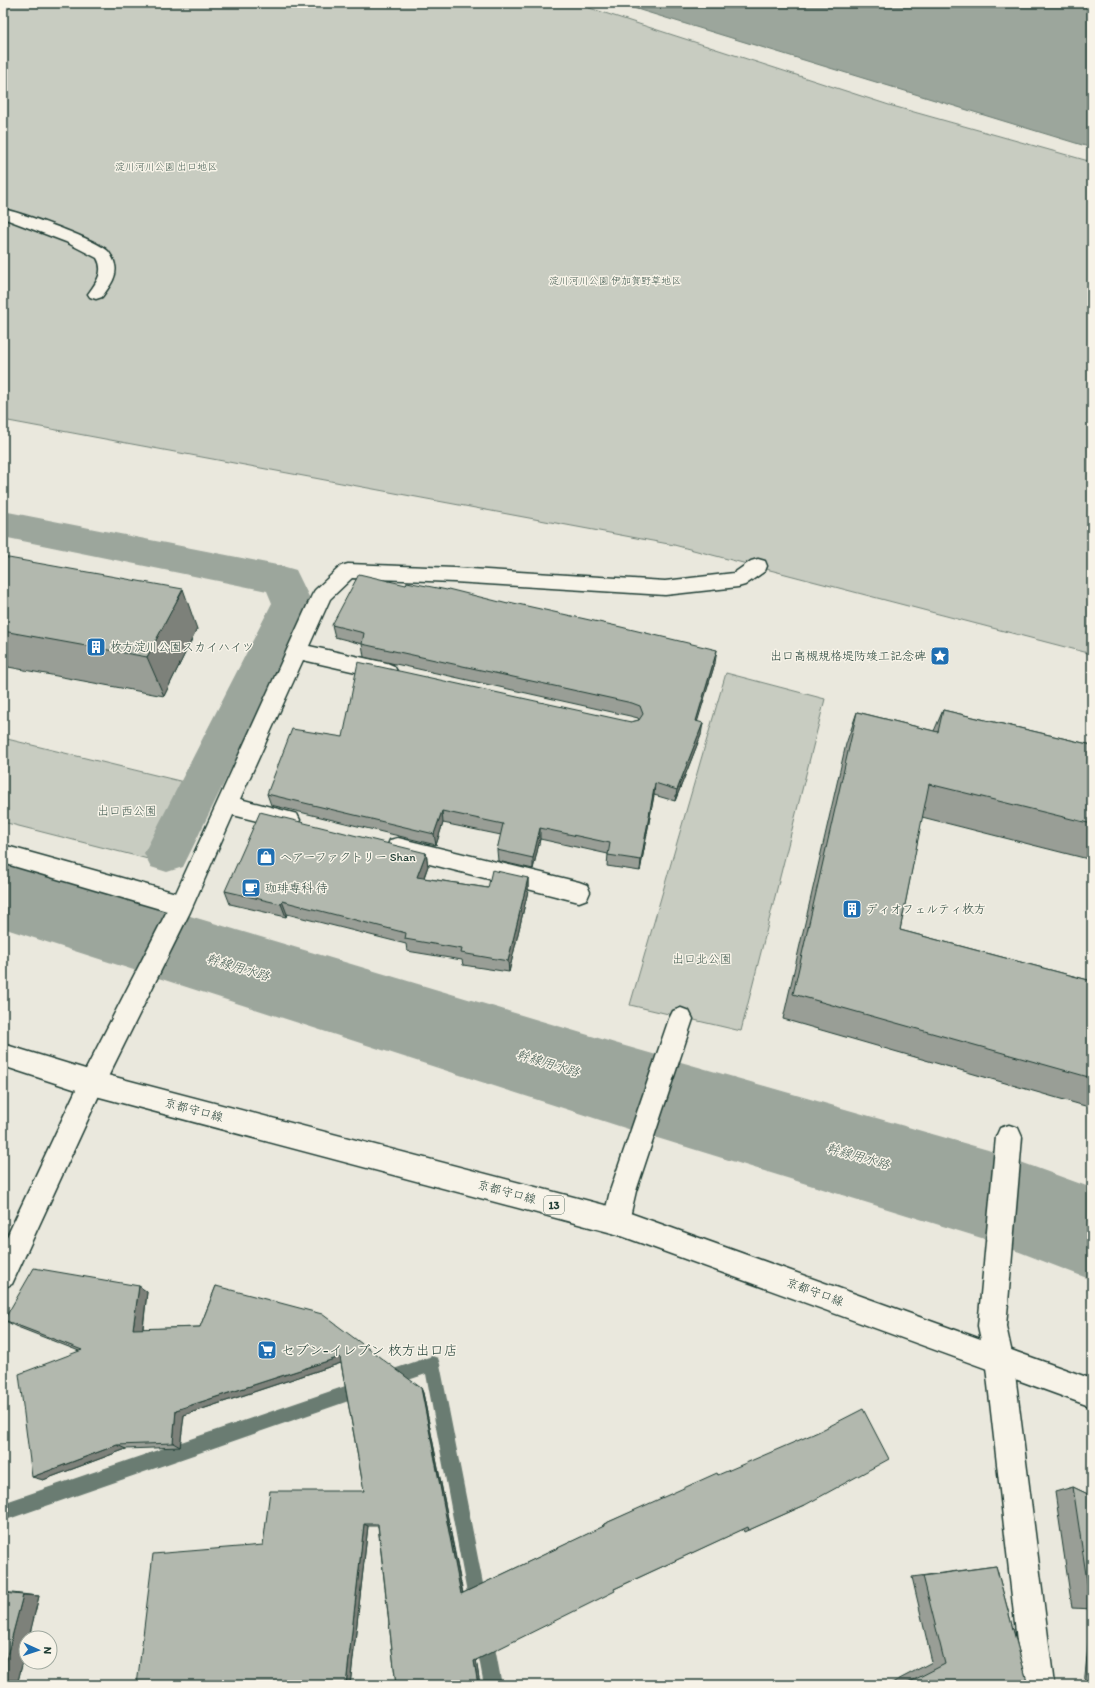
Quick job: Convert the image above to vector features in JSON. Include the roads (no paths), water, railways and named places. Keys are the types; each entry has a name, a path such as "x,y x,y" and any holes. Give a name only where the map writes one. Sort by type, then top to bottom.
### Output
{"street":[{"path":"3,213 88,247 103,255 108,266 107,279 96,294"},
{"path":"3,1275 92,1083 182,905 322,595 348,571 454,575 665,588 738,580 758,566"},
{"path":"296,651 405,675"},
{"path":"227,805 311,826"},
{"path":"380,843 579,892"},
{"path":"3,854 182,905"},
{"path":"616,1221 623,1191 681,1019"},
{"name":"京都守口線","path":"3,1055 92,1083 616,1221 999,1358 1092,1393"},
{"path":"1009,1137 992,1326 999,1358 1038,1685"}],"waterway":[{"path":"3,524 282,580 292,603 167,853"},
{"name":"幹線用水路","path":"3,894 625,1087 988,1195 1092,1234"},
{"path":"126,932 131,918"},
{"path":"385,1380 432,1364 478,1604"},
{"path":"3,1512 363,1388"},
{"path":"484,1637 493,1685"}],"place":[{"name":"枚方淀川公園スカイハイツ","path":"96,647"},
{"name":"出口高槻規格堤防竣工記念碑","path":"940,656"},
{"name":"ヘアーファクトリー Shan","path":"266,857"},
{"name":"珈琲専科 待","path":"251,888"},
{"name":"ディオフェルティ枚方","path":"852,909"},
{"name":"セブン-イレブン 枚方出口店","path":"267,1350"}],"park label":[{"name":"淀川河川公園 出口地区","path":"166,166"},
{"name":"淀川河川公園 伊加賀野草地区","path":"615,280"},
{"name":"出口西公園","path":"127,811"},
{"name":"出口北公園","path":"702,959"}]}
